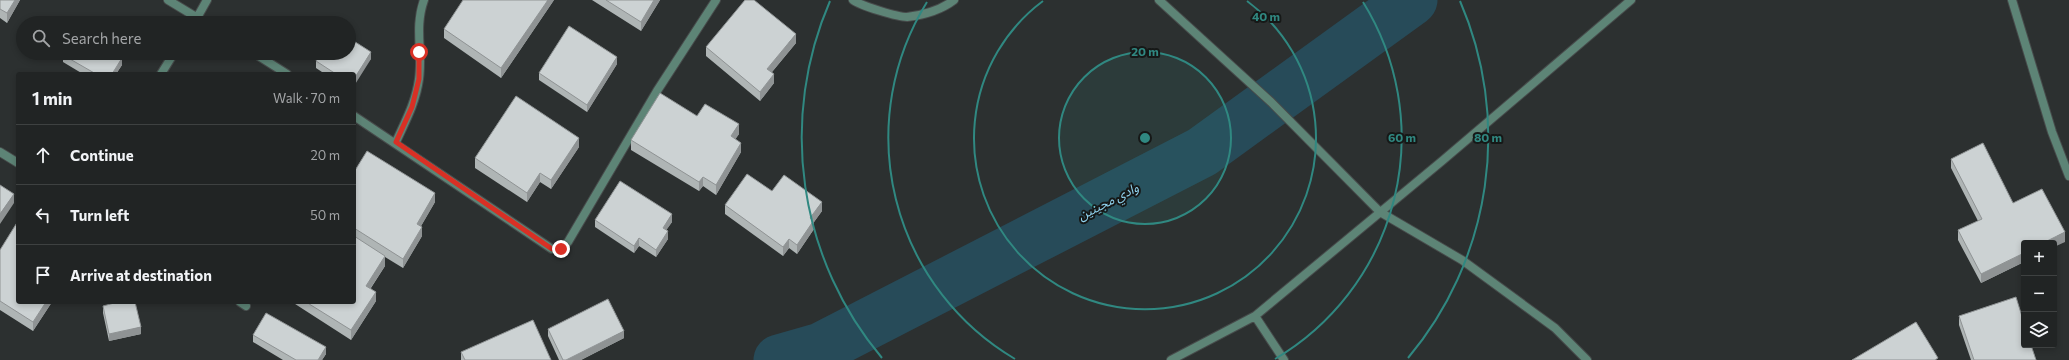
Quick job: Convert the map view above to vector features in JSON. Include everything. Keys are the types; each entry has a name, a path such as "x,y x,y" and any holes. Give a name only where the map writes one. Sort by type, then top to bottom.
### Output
{"street":[{"path":"168,0 190,16"},
{"path":"197,16 207,0"},
{"path":"396,142 412,107 419,79 418,16 424,0"},
{"path":"356,117 396,142 552,249 561,249 568,242 656,92 716,0"},
{"path":"853,0 860,5 906,17 942,8 954,0"},
{"path":"1159,0 1271,102 1380,212 1462,260 1555,328 1587,360"},
{"path":"1171,360 1255,316 1630,0"},
{"path":"2012,0 2052,132 2069,176"},
{"path":"162,72 170,60"},
{"path":"265,60 284,72"},
{"path":"0,152 16,162"},
{"path":"1255,316 1284,360"}],"building":[{"path":"0,0 15,0 7,13 0,9"},
{"path":"463,0 548,0 501,68 444,29"},
{"path":"606,0 654,0 641,22"},
{"path":"745,0 754,0 796,34 767,69 774,74 760,92 706,47"},
{"path":"569,26 617,57 587,105 539,73"},
{"path":"356,42 371,52 356,76 356,72 333,72 316,61 356,60"},
{"path":"72,60 121,60 113,72 93,72"},
{"path":"660,93 697,116 705,104 739,124 731,136 741,143 716,185 703,177 699,182 631,140"},
{"path":"516,96 579,138 551,180 540,173 527,193 475,158"},
{"path":"1983,143 2013,203 2042,189 2065,232 2049,240 2021,240 2021,254 1981,274 1958,230 1982,219 1951,159"},
{"path":"367,151 435,193 417,224 422,227 403,259 356,229 356,169"},
{"path":"747,174 772,191 784,175 822,202 810,218 814,220 797,245 789,239 783,247 725,205"},
{"path":"620,181 672,214 663,228 668,231 656,250 639,238 634,246 595,220"},
{"path":"0,185 14,194 0,214"},
{"path":"16,224 16,304 45,304 33,322 0,301 0,250"},
{"path":"356,237 385,256 366,286 376,292 351,330 309,304 356,304"},
{"path":"2016,297 2021,313 2021,348 2032,348 2036,360 1974,360 1959,316"},
{"path":"608,299 624,331 566,360 563,360 548,329"},
{"path":"110,304 135,304 141,327 109,334 103,306"},
{"path":"266,313 326,347 318,360 296,360 253,335"},
{"path":"533,320 551,360 465,360 461,352"},
{"path":"1916,322 1938,358 1935,360 1852,360"}],"waterway":[{"name":"وادي مجينين","path":"779,360 821,348 1202,152 1412,0"}],"route":[{"path":"419,52 419,79 412,107 396,142 552,249 561,249"}]}
